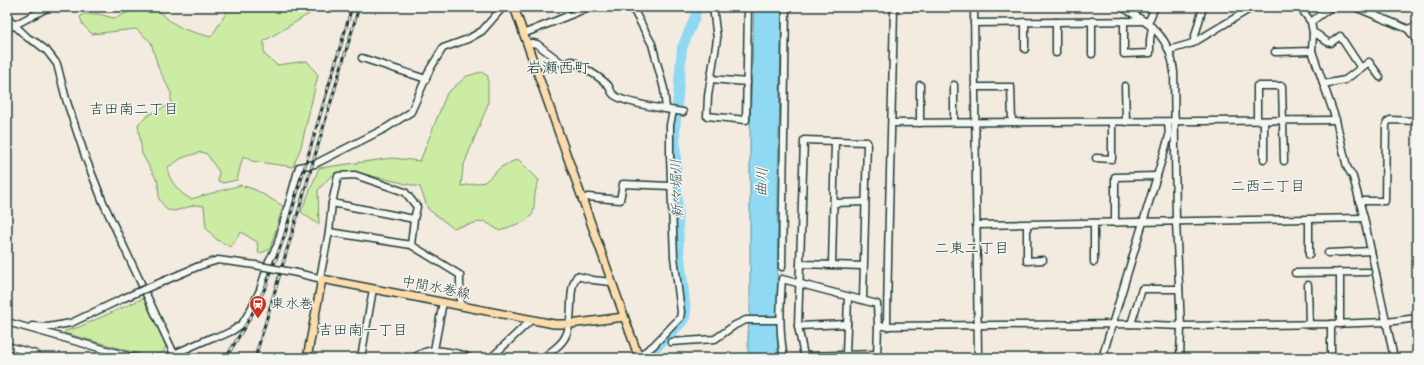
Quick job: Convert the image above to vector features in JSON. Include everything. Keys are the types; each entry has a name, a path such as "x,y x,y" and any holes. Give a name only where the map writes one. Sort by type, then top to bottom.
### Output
{"main road":[{"path":"514,7 638,357"},
{"path":"307,358 321,278"},
{"name":"中間水巻線","path":"321,278 554,324 570,324 624,317"}],"street":[{"path":"7,29 49,7"},
{"path":"168,358 213,337 221,336 232,331 242,324 260,290 269,260 277,246 300,167 316,164 386,128 411,112 430,69 443,48 468,39 482,31 503,7"},
{"path":"523,34 590,7"},
{"path":"632,7 652,44 669,110 674,257 681,312 680,318 653,346 638,357"},
{"path":"713,7 717,39 708,96 707,116 746,120 748,7"},
{"path":"782,267 786,7"},
{"path":"887,326 888,225 894,7"},
{"path":"974,7 978,358"},
{"path":"1102,358 1169,136 1174,72 1173,61 1169,50 1160,34 1148,24 1122,7"},
{"path":"1124,21 1124,54 1150,53 1148,24 1155,7"},
{"path":"1193,43 1203,7"},
{"path":"1169,50 1193,43 1253,7"},
{"path":"1300,7 1311,22 1313,33 1312,51 1336,120 1343,153 1347,167 1353,177 1364,218 1394,358"},
{"path":"1311,22 1331,7"},
{"path":"1355,7 1408,29 1417,42"},
{"path":"7,18 28,38 47,52 57,64 68,106 86,159 103,202 175,356"},
{"path":"1092,21 1092,54"},
{"path":"974,23 1124,21 1148,24"},
{"path":"1025,22 1025,49"},
{"path":"1056,22 1056,53"},
{"path":"1408,29 1417,25"},
{"path":"1313,33 1319,35 1328,43 1331,43 1340,36 1361,68"},
{"path":"527,44 537,44 563,64 572,61 585,68 606,84 614,95 620,98 637,104 683,112"},
{"path":"1275,52 1312,51"},
{"path":"362,58 426,78"},
{"path":"1323,84 1345,80 1368,62 1380,76"},
{"path":"711,79 747,82"},
{"path":"920,85 920,123"},
{"path":"954,85 954,122"},
{"path":"1125,86 1126,122"},
{"path":"1264,159 1258,86 1282,86 1284,161"},
{"path":"975,87 1011,87 1012,122"},
{"path":"892,123 1336,120"},
{"path":"1359,201 1384,201 1387,122 1390,120 1417,121"},
{"path":"1096,158 1112,159 1112,122"},
{"path":"1171,122 1181,326 1180,358"},
{"path":"784,358 781,341 780,320 782,279 800,283 877,304 878,326 876,356 804,356 798,326 800,283 801,264 804,140 867,142 863,300"},
{"path":"832,265 835,140"},
{"path":"19,325 48,327 71,323 124,298 199,266 218,260 255,265 321,278 329,232 332,203 338,176 355,175 405,192 417,207 411,245"},
{"path":"1115,223 1115,177 1157,176"},
{"path":"582,200 588,197 620,200 623,184 671,186"},
{"path":"834,203 865,202"},
{"path":"332,203 414,219"},
{"path":"976,225 1364,218"},
{"path":"1308,255 1309,220"},
{"path":"1094,223 1094,262"},
{"path":"1027,225 1027,261 1044,260"},
{"path":"329,232 411,245 460,275 460,306"},
{"path":"1328,253 1371,251"},
{"path":"801,264 863,266"},
{"path":"1340,272 1340,324"},
{"path":"1296,273 1368,272"},
{"path":"543,358 564,340 570,324 573,285 577,276 611,282"},
{"path":"1308,285 1309,324"},
{"path":"361,358 373,288"},
{"path":"1131,324 1142,289 1179,289"},
{"path":"846,355 848,296"},
{"path":"434,350 443,302"},
{"path":"878,326 1112,324 1181,326 1340,324 1387,322 1417,318"},
{"path":"491,358 531,320"},
{"path":"671,342 714,339 735,325 746,320 780,320"},
{"path":"7,322 135,358"},
{"path":"798,326 847,324"},
{"path":"1331,324 1331,358"},
{"path":"7,346 36,354 35,358"},
{"path":"413,358 425,352 434,350 464,355 470,358"}],"green space":[{"path":"143,7 158,11 181,28 211,37 230,7 305,7 309,14 264,41 264,54 277,65 307,61 318,75 301,147 293,167 252,161 243,156 237,180 223,183 218,181 219,172 207,154 201,152 182,158 168,167 169,176 175,186 191,199 241,185 256,190 283,206 270,249 259,254 257,242 241,232 231,247 217,240 206,228 204,206 195,205 175,211 167,210 159,199 158,182 142,154 138,124 150,114 171,104 171,93 158,67 151,42 136,29 92,34 83,25 80,17 83,14 98,14 114,18"},
{"path":"481,72 488,76 488,104 463,167 461,186 485,182 501,167 518,159 539,180 535,191 534,210 527,220 500,231 484,221 453,228 428,209 420,187 355,172 331,176 318,190 319,225 301,212 319,168 392,158 420,161 447,93 467,76"},
{"path":"144,298 166,346 163,353 148,356 64,333 65,331 79,327"}],"water":[{"name":"曲川","path":"754,7 782,7 778,226 778,358 748,358 750,312 750,130"}],"waterway":[{"name":"新々堀川","path":"646,358 682,322 686,311 679,248 675,130 682,48 695,17 697,7"}],"railway":[{"path":"226,358 251,316 266,286 285,234 352,7"},
{"path":"255,358 359,7"}],"place":[{"name":"東水巻","path":"258,319"}],"district":[{"name":"岩瀬西町","path":"558,68"},
{"name":"吉田南二丁目","path":"134,109"},
{"name":"二西二丁目","path":"1268,186"},
{"name":"二東二丁目","path":"972,248"},
{"name":"吉田南一丁目","path":"363,330"}]}
